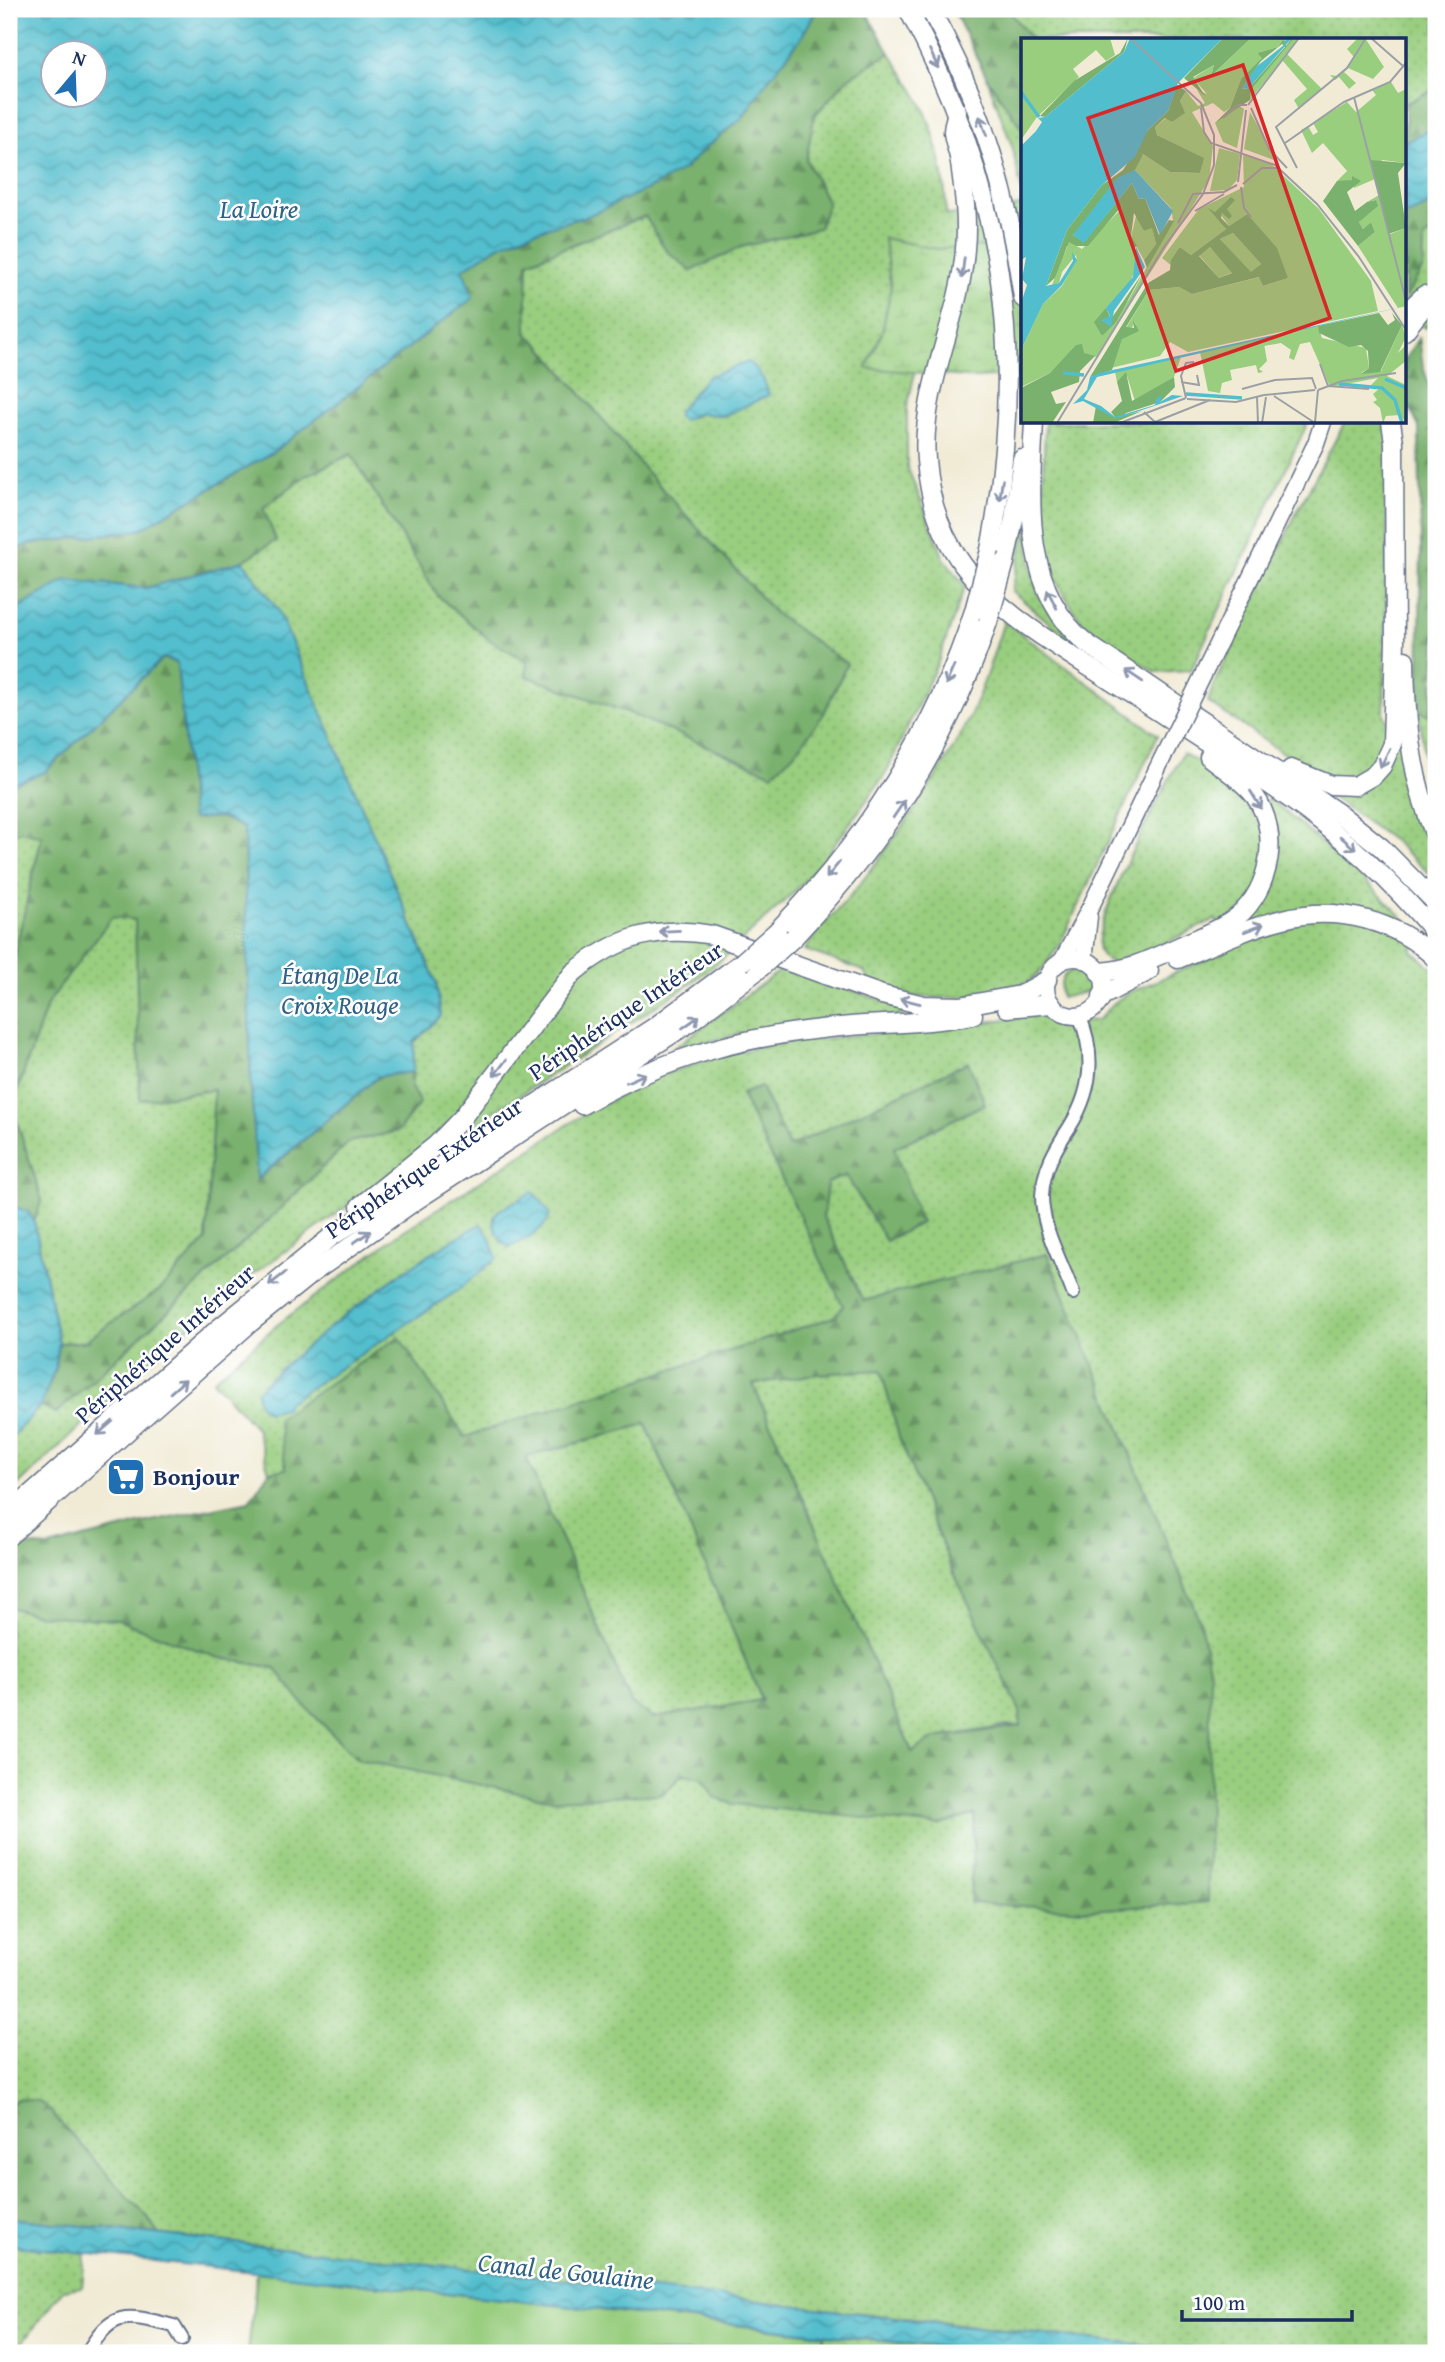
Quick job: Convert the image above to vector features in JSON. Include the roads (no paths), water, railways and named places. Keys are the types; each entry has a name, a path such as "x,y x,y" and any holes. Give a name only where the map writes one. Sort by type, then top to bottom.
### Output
{"highway":[{"path":"908,9 929,47 957,111 984,195 998,260 1005,317 1008,393 1021,419"},
{"path":"930,9 971,93 1004,191 1021,287"},
{"path":"957,111 953,131 960,158 966,239 961,287 929,409 925,452 936,515 949,543 963,566 984,590 1032,629 1278,790 1331,829 1370,863 1436,934"},
{"path":"1172,701 1286,767 1317,781 1355,786 1374,775 1382,766 1392,744 1393,732 1394,454 1391,424"},
{"path":"1404,424 1407,728 1420,793 1436,838"},
{"path":"981,617 1000,495 1025,427"},
{"path":"1025,427 1033,533 1039,564 1052,602 1068,625 1086,643 1341,815 1382,848 1436,903"},
{"name":"Périphérique Extérieur","path":"9,1536 295,1286 374,1228 686,1025 759,969 786,934 858,866 919,778 958,701 981,617 1005,562 1014,519 1025,427"},
{"path":"1099,972 1128,969 1235,919 1255,897 1270,854 1267,824 1256,798 1248,788 1150,707"},
{"path":"1102,996 1143,974 1262,925 1303,915 1338,915 1376,922 1412,939 1436,959"},
{"path":"331,1237 343,1219 436,1145 463,1118 573,973 597,954 625,940 659,931 686,930 712,935 882,995 924,1005 961,1006 1020,995 1047,980"},
{"name":"Périphérique Intérieur","path":"9,1513 218,1329 331,1237 656,1026 741,963 786,934"},
{"path":"510,1138 530,1138 620,1085 690,1055 729,1044 800,1031 967,1016 1051,1003"}],"main road":[{"path":"1406,311 1436,283"},
{"path":"1406,331 1436,293"},
{"path":"1062,961 1316,443 1322,424"},
{"path":"1316,443 1332,424"},
{"path":"1084,960 1091,906"},
{"path":"1076,958 1084,960 1099,972 1102,996 1093,1009 1079,1016 1063,1014 1051,1003 1046,989 1047,980 1054,967 1062,961 1076,958"}],"street":[{"path":"1073,1293 1047,1228 1042,1196 1051,1157 1078,1112 1088,1084 1090,1055 1086,1032 1079,1016"},
{"path":"87,2353 99,2333 112,2321 128,2317 174,2326 182,2339"}],"water":[{"name":"La Loire","path":"9,9 817,9 801,38 742,118 684,169 652,187 590,215 529,233 499,246 463,269 473,298 275,451 139,530 29,544 9,553"},
{"path":"1436,126 1436,197 1426,207 1406,216 1406,141"},
{"path":"748,362 762,377 769,395 724,416 701,413 683,420 678,417 678,411 707,377"},
{"name":"Étang De La Croix Rouge","path":"243,561 278,610 436,982 441,1016 414,1042 413,1072 379,1076 257,1179 251,1084 244,828 221,817 192,819 177,663 163,658 45,772 9,786 9,613 66,580 146,588"},
{"path":"532,1192 550,1215 539,1230 509,1247 497,1234 494,1217 498,1211"},
{"path":"14,1207 27,1211 34,1221 59,1343 55,1369 41,1405 9,1440 9,1210"},
{"path":"481,1224 489,1236 497,1258 460,1289 287,1403 285,1408 268,1412 261,1406 257,1391 304,1348 405,1271"},
{"path":"9,2218 940,2323 1246,2353 994,2353 9,2245"}],"place":[{"name":"Bonjour","path":"126,1477"}],"water label":[{"name":"Canal de Goulaine","path":"566,2271"}]}
